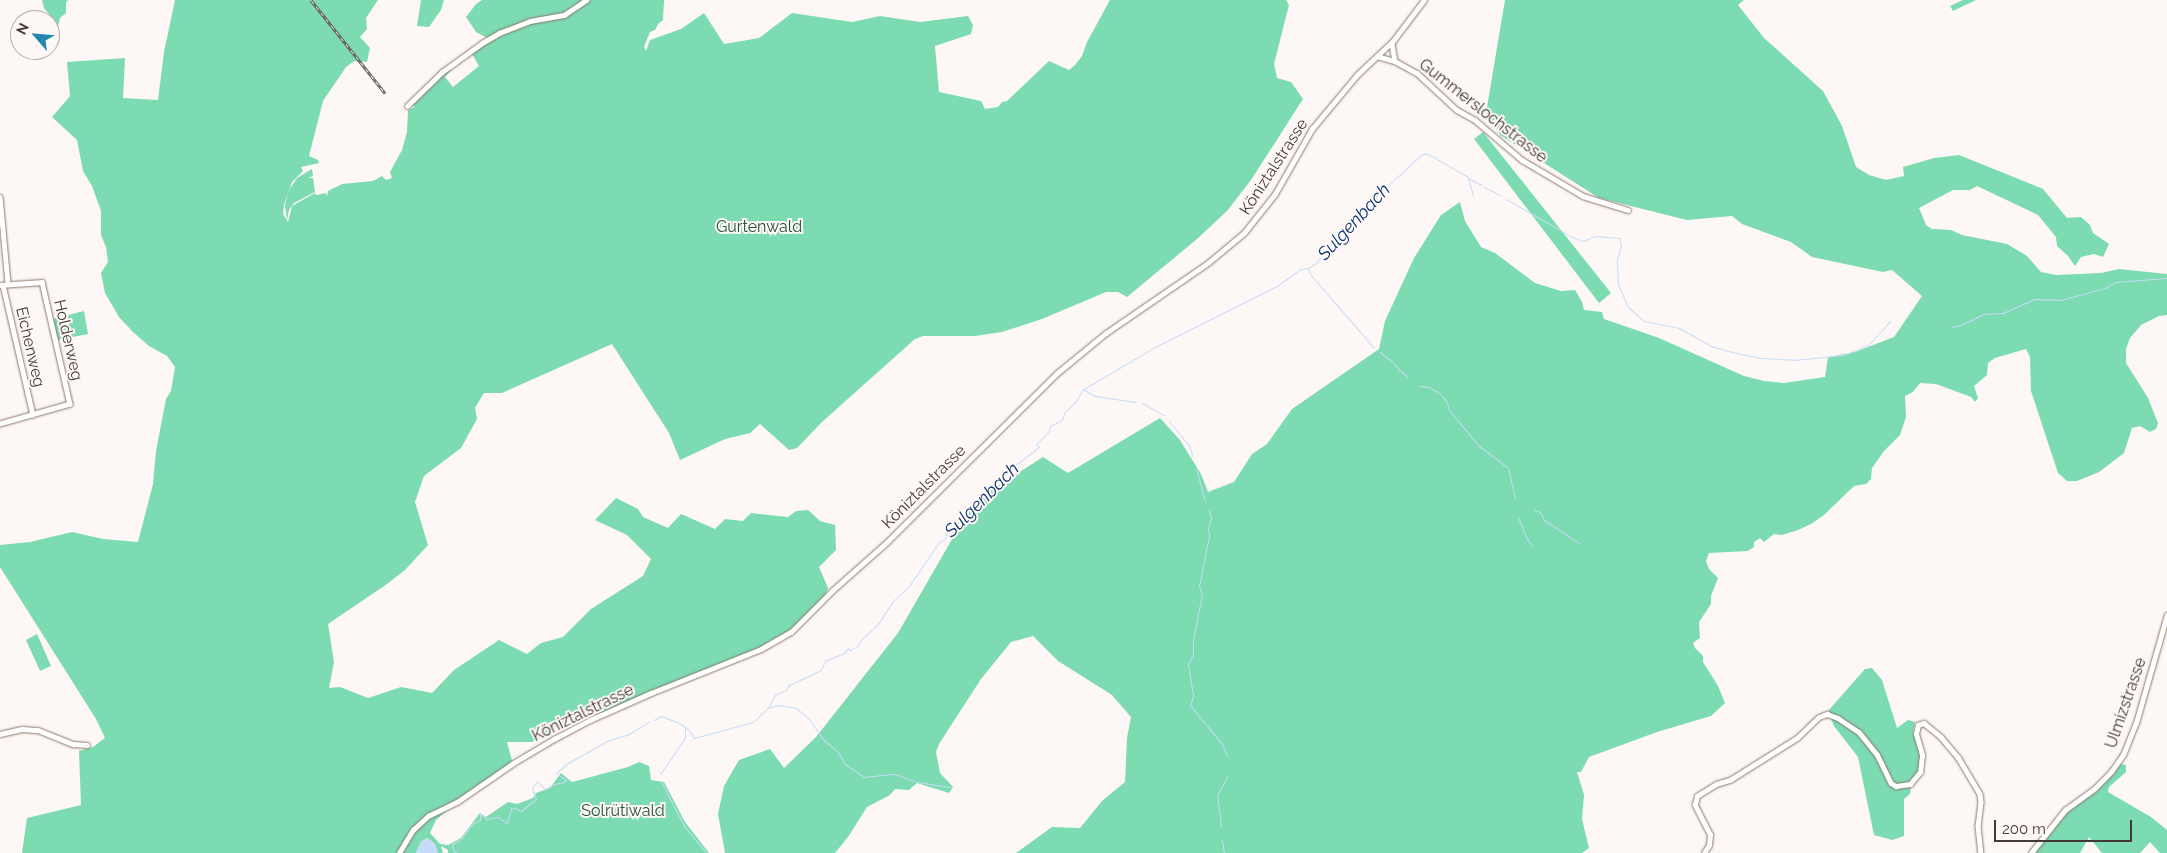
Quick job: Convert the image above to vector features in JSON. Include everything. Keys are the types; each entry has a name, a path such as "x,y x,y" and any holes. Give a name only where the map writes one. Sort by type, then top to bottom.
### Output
{"street":[{"path":"407,106 442,72 482,43 499,33 530,21 564,15 586,0"},
{"name":"Köniztalstrasse","path":"399,853 413,830 428,816 457,802 554,739 590,720 651,693 762,649 791,632 854,570 887,542 1056,374 1106,333 1208,263 1244,233 1274,194 1312,130 1357,74 1393,41 1424,0"},
{"path":"1393,41 1392,53 1395,61"},
{"name":"Gummerslochstrasse","path":"1377,56 1395,61 1417,73 1457,110 1475,120 1522,160 1583,196 1628,210"},
{"path":"0,197 8,284 1,285"},
{"name":"Holderweg","path":"8,284 42,282 70,404 33,415"},
{"name":"Eichenweg","path":"1,285 33,415"},
{"path":"0,424 33,415"},
{"name":"Ulmizstrasse","path":"2032,853 2064,810 2095,788 2111,772 2123,754 2136,723 2167,615"},
{"path":"1704,853 1709,845 1710,835 1695,805 1697,796 1716,784 1730,780 1797,738 1819,717 1826,714 1838,718 1858,732 1876,754 1891,783 1896,786 1910,784 1920,772 1922,756 1916,734 1918,726 1921,723 1926,724 1941,737 1958,757 1980,794 1982,802 1978,826 1981,853"},
{"path":"0,734 22,729 38,730 73,744 87,745"}],"green space":[{"path":"42,0 68,0 66,3 66,13 60,18 60,10 46,10"},
{"name":"Gurtenwald","path":"175,0 378,0 366,18 367,29 360,37 370,48 367,62 354,61 346,67 323,101 309,156 318,160 319,163 301,167 303,171 292,182 283,214 288,222 292,206 315,193 316,195 326,193 327,197 328,191 342,184 373,181 382,176 386,180 392,178 390,172 402,150 407,132 408,110 415,107 411,104 451,67 452,69 445,77 453,87 479,66 471,52 483,44 538,20 555,18 588,0 664,0 663,20 655,30 650,32 644,47 646,51 650,40 681,29 704,13 724,44 759,38 792,13 852,22 880,16 920,22 968,16 973,25 971,34 935,46 939,92 981,101 985,109 998,107 1002,102 1007,101 1049,61 1069,70 1075,65 1082,56 1087,42 1110,0 1286,0 1289,5 1274,64 1277,78 1291,82 1303,99 1251,180 1227,211 1197,239 1127,297 1118,292 1106,292 1042,319 1002,332 975,336 923,336 915,339 822,422 797,448 789,450 760,424 750,433 725,439 680,460 669,433 612,344 502,393 484,393 475,408 477,419 461,448 424,476 415,502 428,545 405,570 328,624 334,662 329,688 340,687 368,698 401,687 432,693 454,670 499,640 527,654 541,643 563,637 591,609 643,576 651,559 627,535 595,520 616,498 638,509 643,517 668,528 681,514 715,529 725,519 743,521 751,513 788,517 796,511 808,510 820,521 835,525 836,550 819,567 828,588 823,600 801,622 774,643 658,691 621,710 599,716 594,705 574,719 557,725 553,732 532,742 507,742 513,764 457,802 436,820 430,833 440,844 448,845 461,838 480,813 486,817 508,802 517,804 533,798 536,793 550,788 561,773 572,782 628,767 639,762 649,766 651,780 664,782 685,822 709,853 448,853 448,850 441,846 443,853 438,853 435,844 427,838 421,842 416,853 22,853 27,818 81,805 79,751 93,747 105,738 96,719 0,567 0,545 30,542 72,532 103,539 138,542 153,484 156,451 166,399 171,391 175,367 167,356 149,346 133,332 119,317 105,293 101,273 108,262 106,247 101,235 101,211 92,186 83,171 77,140 52,117 70,96 67,62 125,58 123,98 158,100 164,52"},
{"path":"421,0 444,0 441,10 429,27 417,26"},
{"path":"482,0 583,0 563,13 530,19 487,38 476,32 466,17 476,4"},
{"path":"1505,0 1744,0 1738,5 1764,38 1823,91 1842,126 1856,167 1869,175 1886,180 1904,176 1903,167 1934,158 1959,155 2043,189 2067,218 2081,217 2090,225 2093,233 2109,244 2103,257 2094,254 2081,257 2075,266 2057,246 2056,237 2038,215 1977,186 1970,190 1953,190 1919,208 1926,225 1932,229 1951,230 1962,235 2007,244 2027,256 2041,272 2056,275 2101,273 2119,269 2167,274 2167,315 2159,316 2141,325 2130,338 2126,349 2126,363 2148,398 2158,423 2156,429 2150,432 2140,426 2132,428 2124,453 2099,472 2077,481 2067,481 2058,473 2031,391 2030,357 2026,349 1995,358 1988,363 1987,375 1974,386 1978,398 1975,402 1971,397 1936,384 1920,383 1913,392 1905,396 1906,417 1900,435 1884,451 1872,468 1871,479 1866,484 1854,486 1824,515 1798,530 1782,535 1774,534 1764,542 1760,538 1754,542 1754,547 1748,551 1709,553 1706,561 1709,569 1718,578 1711,596 1711,604 1699,622 1700,638 1693,643 1703,656 1703,662 1718,686 1725,703 1711,716 1657,732 1589,757 1581,772 1577,772 1584,795 1582,819 1589,848 1582,853 1016,853 1052,827 1080,828 1102,801 1125,782 1127,738 1131,717 1112,695 1058,661 1033,636 1011,642 981,679 939,744 936,752 940,773 953,787 949,793 917,783 909,790 895,789 890,795 867,807 848,837 835,853 725,853 718,814 724,786 739,760 770,749 784,768 816,737 898,633 974,501 1043,457 1068,473 1160,418 1180,440 1201,474 1208,492 1234,482 1252,454 1267,444 1292,409 1379,349 1385,321 1414,258 1441,215 1460,202 1465,221 1481,247 1495,253 1535,283 1561,291 1575,290 1584,310 1602,312 1604,319 1659,338 1744,376 1784,383 1825,377 1828,357 1855,352 1894,337 1922,296 1892,270 1883,272 1812,257 1791,242 1742,224 1732,216 1687,220 1599,198 1500,135 1486,113"},
{"path":"1963,0 1976,0 1953,11 1950,6"},
{"path":"1483,132 1611,293 1599,303 1474,139"},
{"path":"312,169 313,176 308,178 313,178 315,192 294,203 289,210 287,220 285,205 289,190 297,178"},
{"path":"84,311 88,334 58,340 53,319"},
{"path":"37,634 51,666 40,671 26,640"},
{"path":"1872,668 1882,680 1897,728 1908,720 1915,722 1913,732 1921,757 1920,771 1912,780 1910,794 1904,799 1904,836 1892,840 1874,835 1858,757 1834,726 1828,711 1865,669"},
{"path":"2121,764 2126,765 2126,772 2109,787 2108,792 2151,817 2167,830 2167,853 2160,853 2150,842 2140,853 2102,853 2089,837 2080,853 2035,853 2061,817 2094,793"}],"water":[{"path":"427,838 435,844 438,853 416,853 421,842"}],"waterway":[{"name":"Sulgenbach","path":"654,720 661,716 679,723 689,730 694,738 753,722 768,708 775,695 786,690 789,685 821,670 825,661 844,653 848,648 850,650 858,646 860,641 878,624 893,601 909,586 939,542 945,539 946,534 954,533 958,523 985,493 992,490 1002,475 1039,447 1036,444 1049,431 1050,426 1062,420 1064,413 1077,400 1082,390 1155,347 1277,286 1300,269 1308,268 1316,263 1353,218 1422,154 1428,154 1468,177 1473,196"},
{"path":"1468,178 1481,185"},
{"path":"1484,187 1500,195"},
{"path":"1506,199 1572,237 1583,241 1595,236 1619,238 1621,245 1617,260 1618,284 1628,307 1644,321 1679,328 1711,346 1760,358 1794,360 1844,355 1868,345 1890,321"},
{"path":"1308,268 1310,274 1374,348"},
{"path":"1951,327 1961,325 1984,314 2003,313 2034,299 2061,300 2105,288 2115,282 2167,278"},
{"path":"1380,352 1407,376"},
{"path":"1419,386 1429,387 1440,394 1447,402 1449,410 1479,446 1508,468 1515,498"},
{"path":"1084,390 1095,396 1136,402"},
{"path":"1142,403 1164,415"},
{"path":"1169,421 1190,447 1192,456"},
{"path":"1196,468 1205,502"},
{"path":"1209,510 1211,517 1208,529 1209,536 1199,586 1202,594 1193,640 1193,654 1188,664 1193,697 1190,705 1222,744 1227,756"},
{"path":"1534,510 1540,512 1544,520 1579,543"},
{"path":"1518,517 1532,546"},
{"path":"768,708 778,705 796,708 809,719 823,739 838,752 845,764 864,777 895,774 917,782"},
{"name":"Sulgenbach","path":"457,853 453,850 452,844 461,839 473,823 480,820 480,814 487,819 498,817 507,823 511,809 515,808 521,811 536,799 532,788 537,781 545,789 554,784 564,782 566,780 556,773 568,763 609,740 627,735 649,722"},
{"path":"660,774 685,738 685,728"},
{"path":"1221,826 1217,795 1227,777"},
{"path":"661,781 684,826 707,853"},
{"path":"918,782 951,787"},
{"path":"1222,840 1224,853"}],"railway":[{"path":"311,0 385,93"}],"park label":[{"name":"Solrütiwald","path":"623,811"}]}
